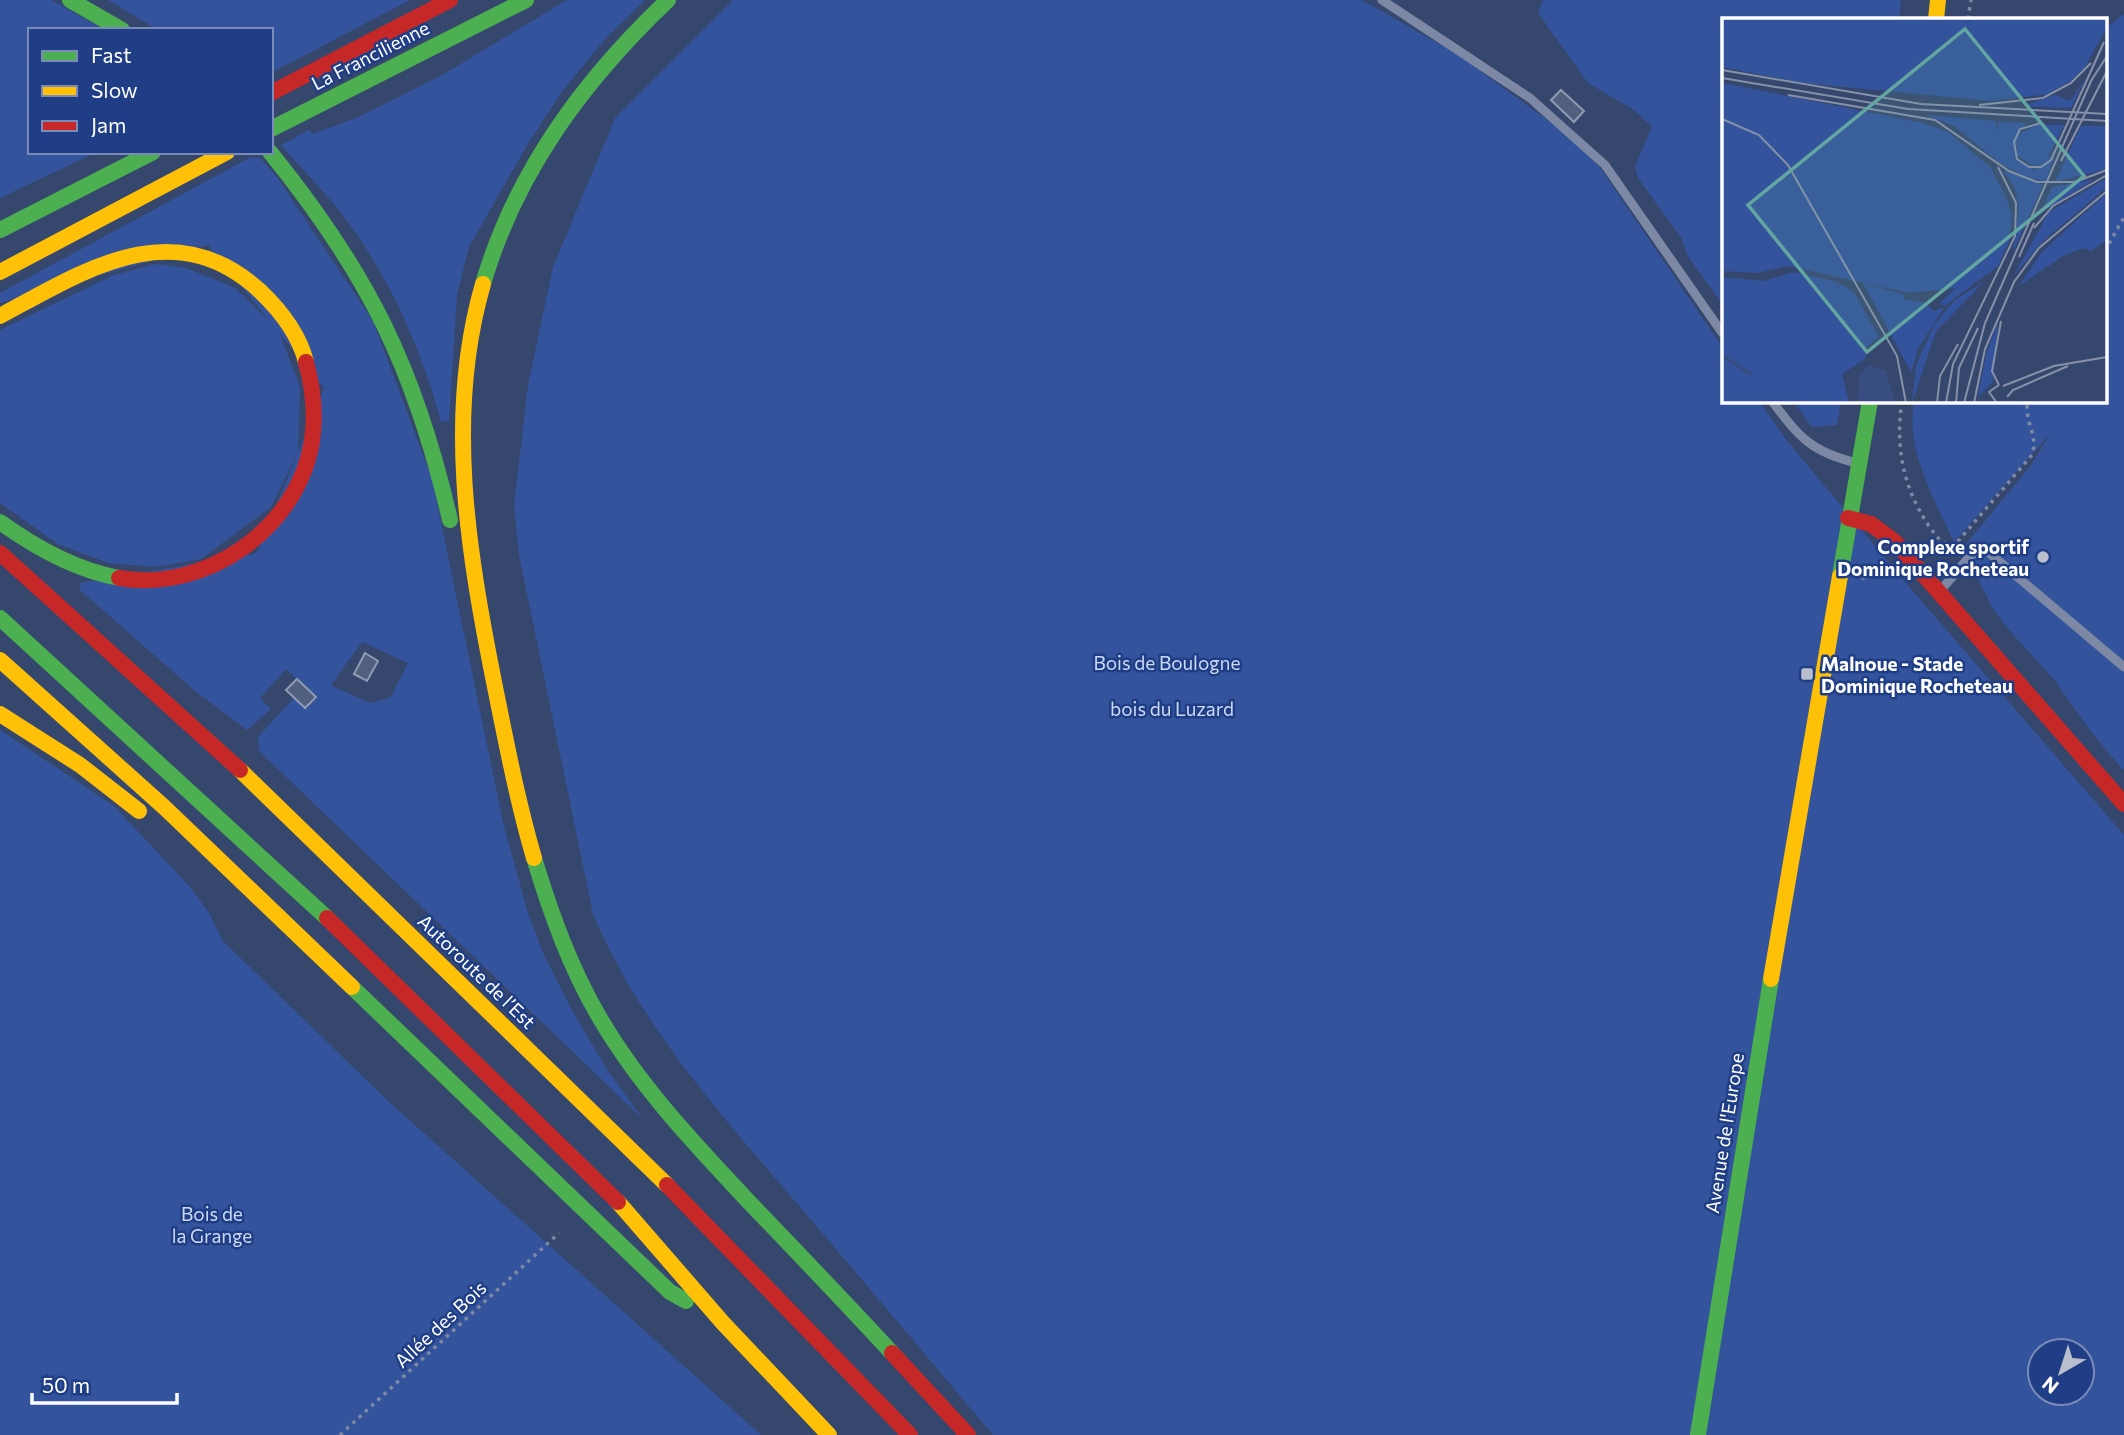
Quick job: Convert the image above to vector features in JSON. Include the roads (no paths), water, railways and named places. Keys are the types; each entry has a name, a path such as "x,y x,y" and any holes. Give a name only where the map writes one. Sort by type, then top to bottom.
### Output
{"main road":[{"path":"70,0 119,28"},
{"path":"273,92 450,0"},
{"name":"La Francilienne","path":"276,126 526,0"},
{"path":"668,0 594,73 570,103 531,169 494,251 473,322 466,364 463,418 463,467 476,560 477,600 533,857 574,965 614,1044 648,1091 697,1146 968,1435"},
{"path":"1936,18 1938,0"},
{"path":"0,230 149,154"},
{"path":"272,154 307,196 347,253 404,359 429,429 460,566 477,600"},
{"path":"0,272 222,155"},
{"path":"0,316 90,270 143,252 166,252 212,260 235,272 261,291 283,315 299,342 309,370 314,424 311,447 302,474 276,518 229,557 179,578 152,581 96,572 37,546 0,522"},
{"name":"Avenue de l'Europe","path":"1698,1435 1741,1156 1870,402"},
{"path":"1848,518 1871,524 1883,531 1940,592 2124,804"},
{"name":"Autoroute de l’Est","path":"0,553 274,802 719,1235 910,1435"},
{"path":"0,618 305,897 522,1107 621,1206 723,1323 829,1435"},
{"path":"0,660 164,807 670,1292 723,1323"},
{"path":"0,714 80,765 155,824"},
{"path":"176,841 246,905 283,921"}],"lane":[{"path":"1382,0 1530,98 1605,165 1722,333"},
{"path":"1773,402 1809,445 1832,457 1858,463"},
{"path":"1940,592 1971,555 1980,550 1987,552 2124,667"}],"place":[{"name":"Complexe sportif Dominique Rocheteau","path":"2043,557"},
{"name":"Malnoue - Stade Dominique Rocheteau","path":"1807,674"}],"park label":[{"name":"Bois de Boulogne","path":"1167,662"},
{"name":"bois du Luzard","path":"1172,708"},
{"name":"Bois de la Grange","path":"212,1224"}]}
